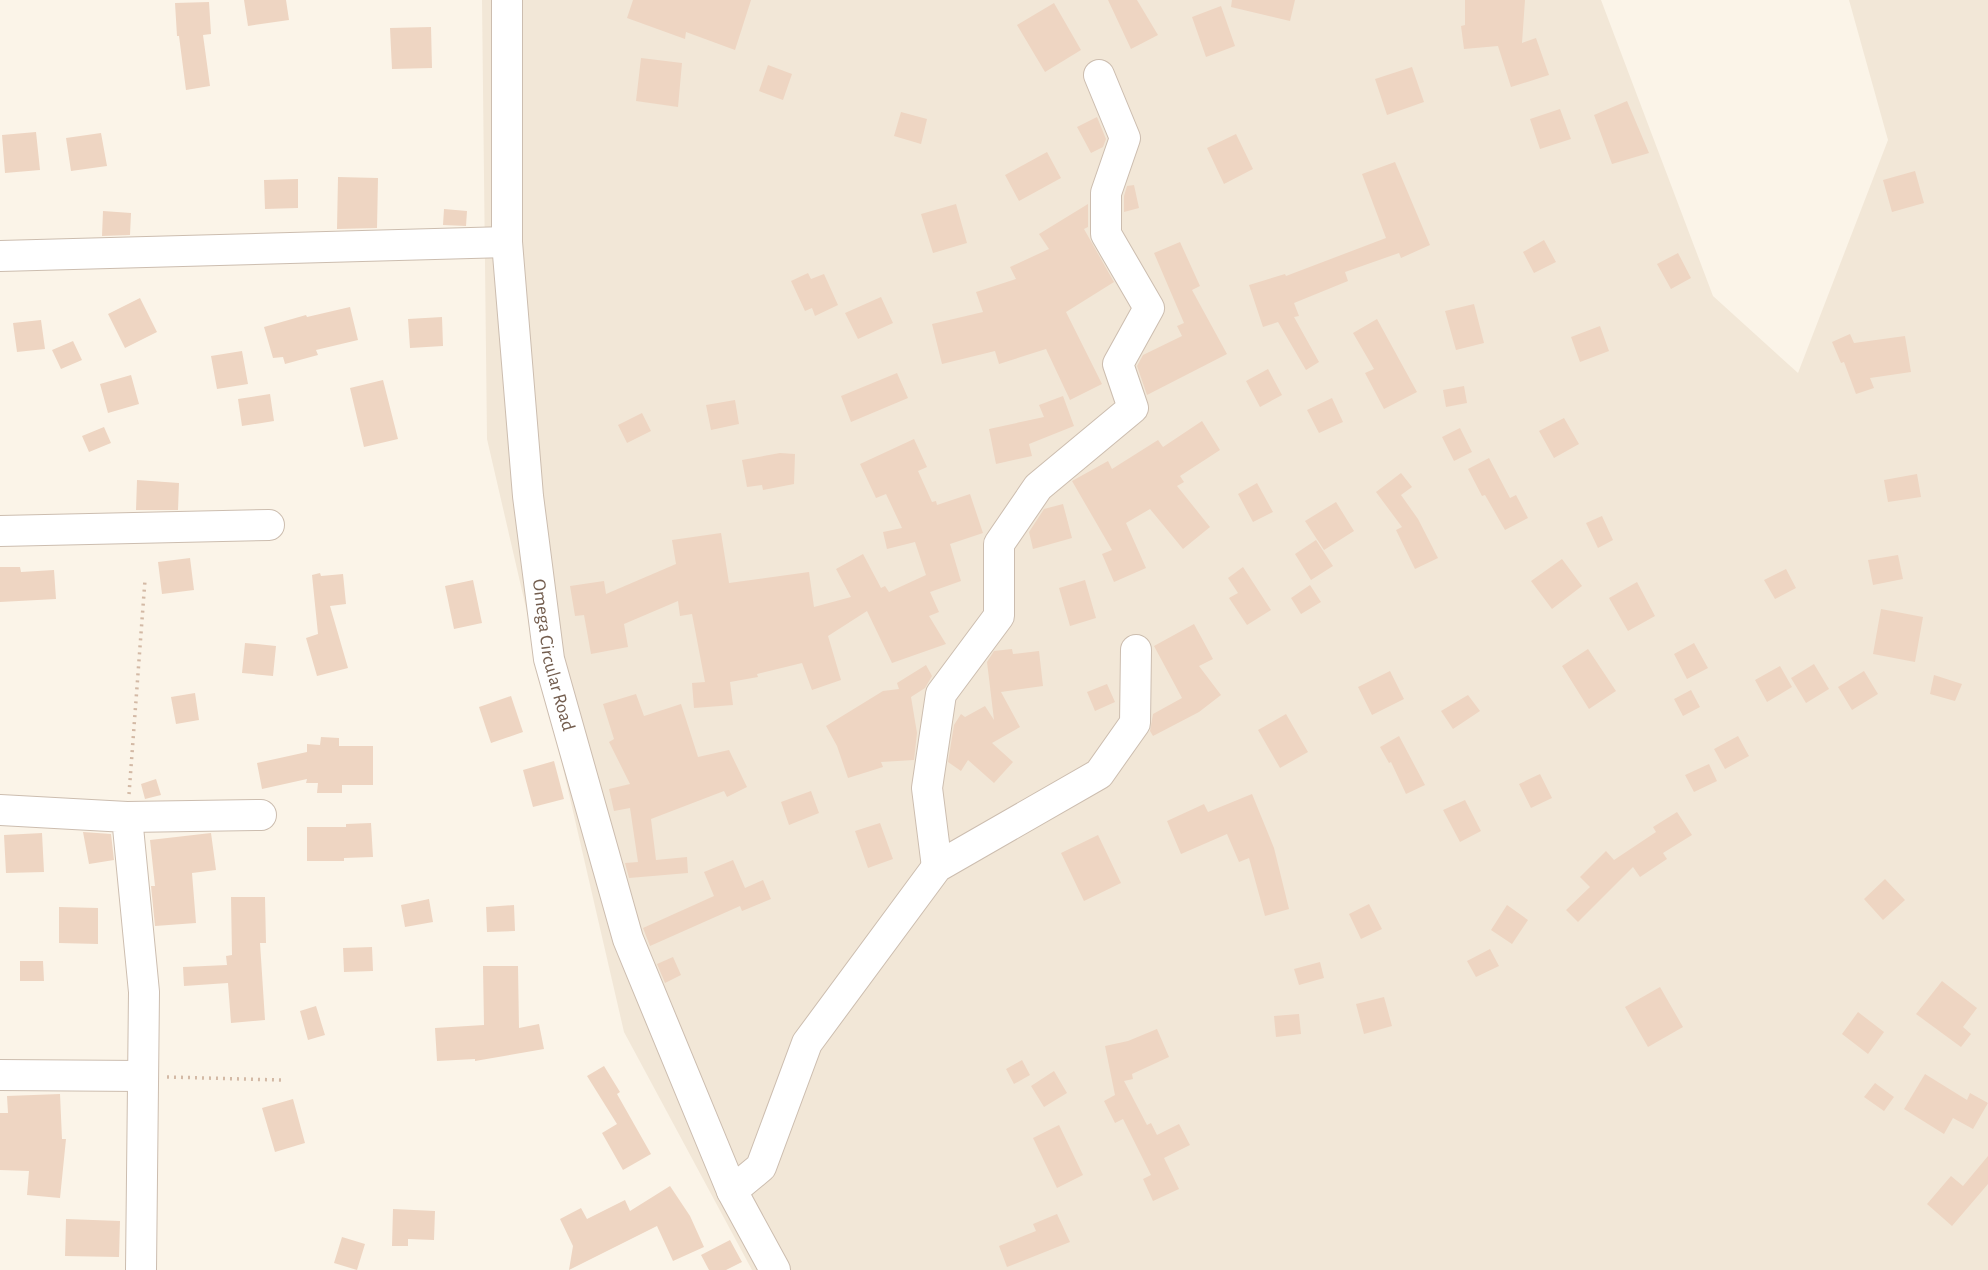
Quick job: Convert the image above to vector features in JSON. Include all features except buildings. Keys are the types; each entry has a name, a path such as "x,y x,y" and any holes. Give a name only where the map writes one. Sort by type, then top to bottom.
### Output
{"street":[{"name":"Omega Circular Road","path":"507,0 507,242 527,496 549,659 628,939 732,1191 775,1270"},
{"path":"937,867 928,788 941,694 999,616 999,544 1038,487 1133,408 1118,364 1149,309 1106,234 1107,192 1125,138 1099,75"},
{"path":"0,256 507,242"},
{"path":"0,531 269,525"},
{"path":"732,1191 761,1167 807,1043 937,867 1099,774 1135,723 1136,650"},
{"path":"0,810 127,817 261,815"},
{"path":"127,817 145,992 141,1270"},
{"path":"0,1075 144,1076"}],"path":[{"path":"127,817 145,580"},
{"path":"144,1076 281,1080"}],"shaded area":[{"path":"482,0 1601,0 1713,296 1798,373 1888,140 1849,0 1988,0 1988,1270 752,1270 624,1032 487,439"}]}
